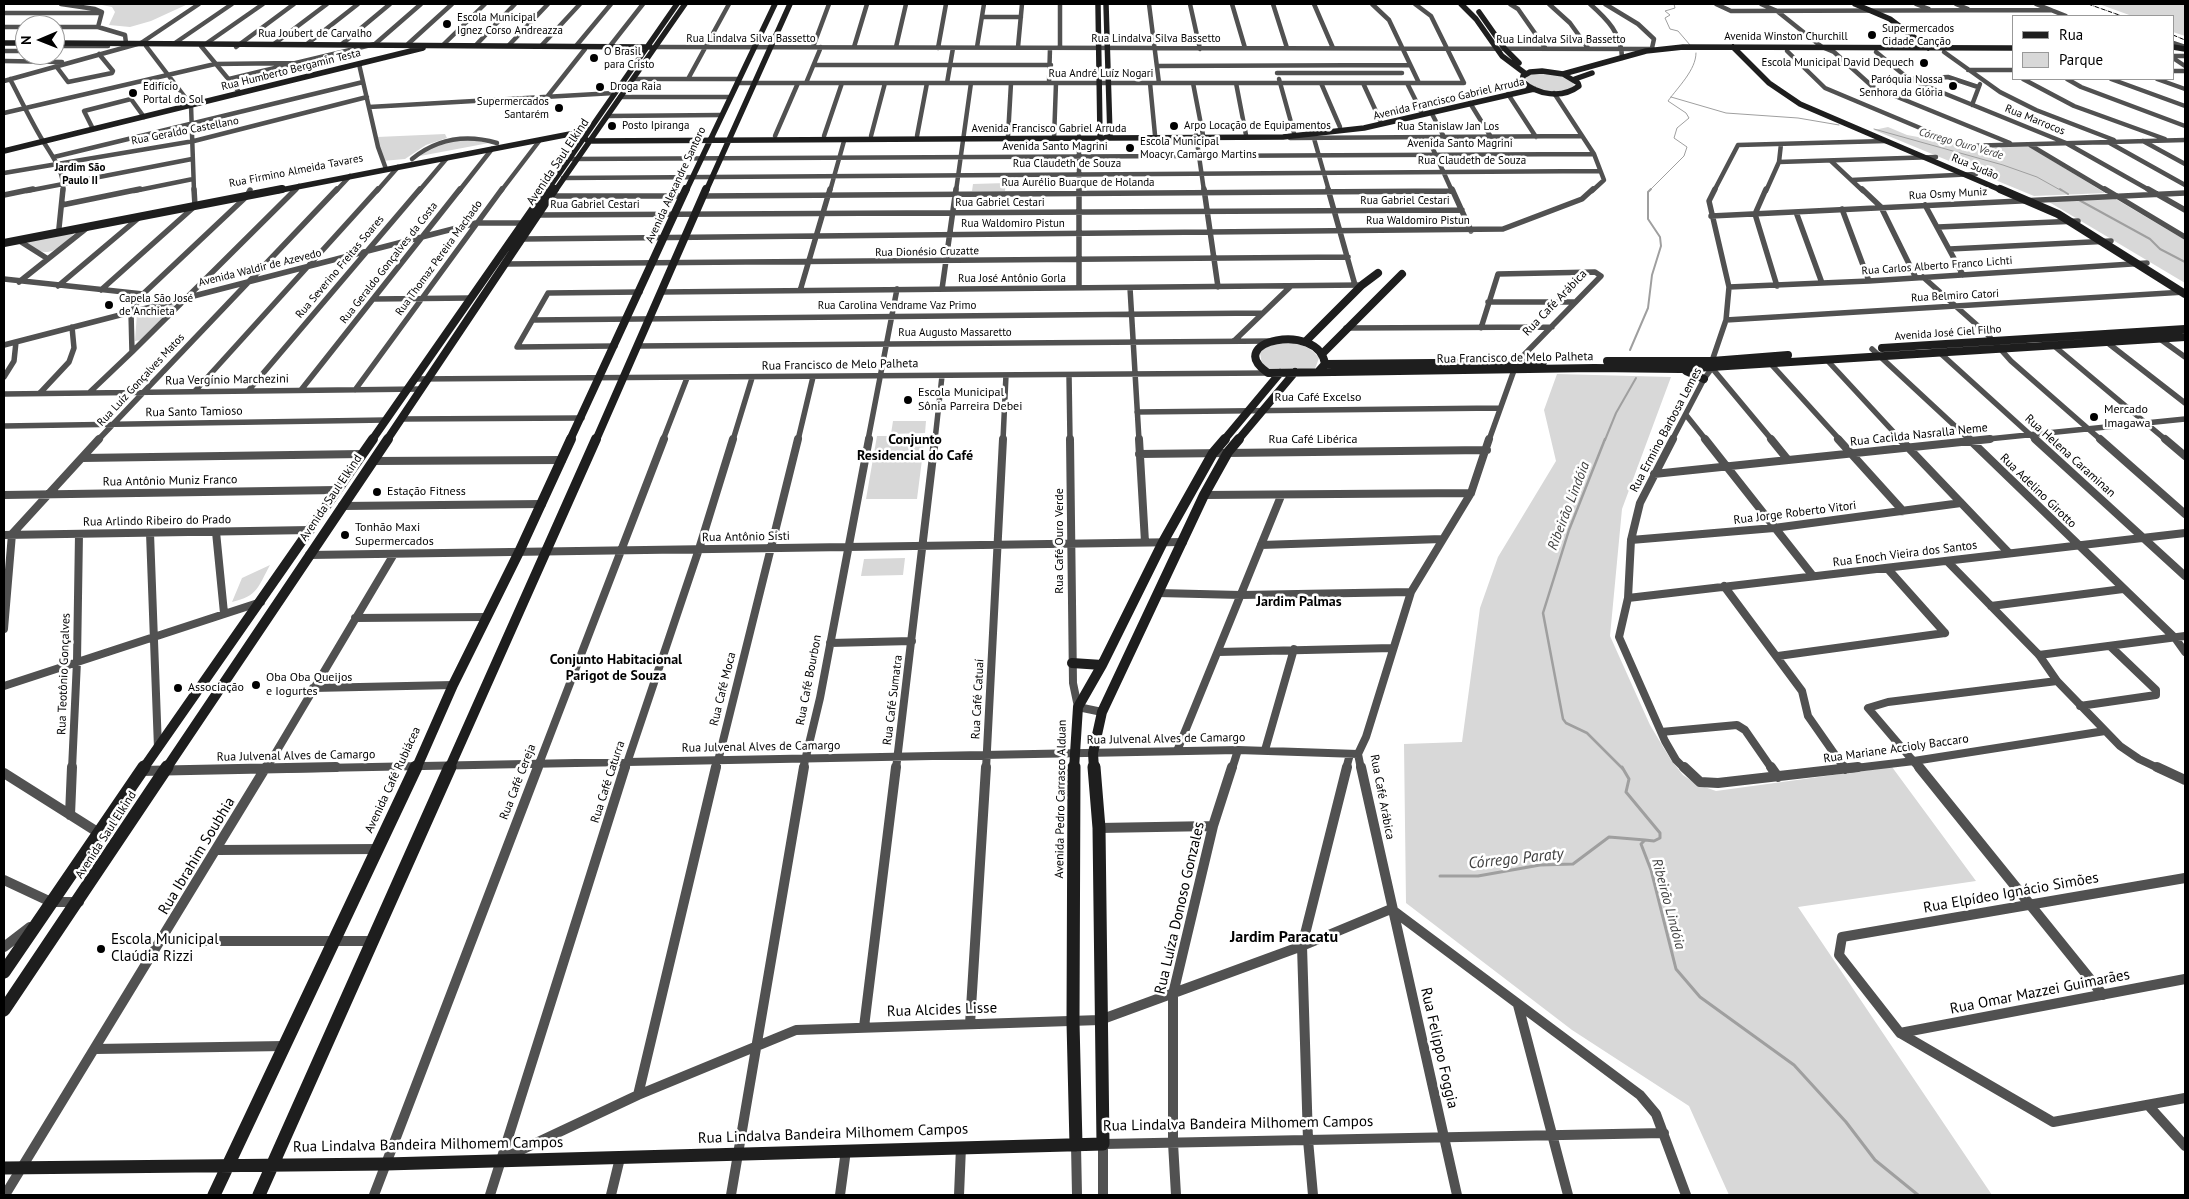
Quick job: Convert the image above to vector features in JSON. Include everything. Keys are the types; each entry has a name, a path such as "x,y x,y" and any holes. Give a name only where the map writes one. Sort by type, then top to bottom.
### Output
{"street":[{"path":"61,4 95,9 102,12 98,27"},
{"path":"101,290 194,203 192,159 194,141 191,105 144,45 199,4"},
{"path":"174,43 232,4"},
{"path":"240,93 216,64 204,45 263,4"},
{"path":"238,45 294,4"},
{"path":"274,44 327,4"},
{"path":"307,44 358,4"},
{"path":"342,44 390,4"},
{"path":"229,79 375,44 421,4"},
{"path":"406,48 452,4"},
{"path":"441,45 485,4"},
{"path":"476,45 516,4"},
{"path":"509,45 548,4"},
{"path":"542,46 580,4"},
{"path":"576,46 611,4"},
{"path":"610,46 644,4"},
{"name":"Avenida Saul Elkind","path":"628,79 644,48 676,4"},
{"name":"Avenida Saul Elkind","path":"588,138 591,125 654,48 685,4"},
{"path":"688,79 729,4"},
{"name":"Avenida Alexandre Santoro","path":"600,377 709,139 775,4"},
{"path":"259,1195 452,765 728,139 790,4"},
{"path":"813,47 829,4"},
{"path":"854,47 867,4"},
{"path":"896,48 906,4"},
{"path":"938,48 946,4"},
{"path":"977,48 984,4"},
{"path":"1018,47 1022,4"},
{"path":"1060,4 1060,48"},
{"path":"1098,4 1100,48 1099,137"},
{"path":"1106,4 1110,48 1108,83 1110,136"},
{"path":"1149,4 1160,83"},
{"path":"1190,4 1200,49"},
{"path":"1232,4 1245,48"},
{"path":"1273,4 1287,48"},
{"path":"1314,4 1333,48"},
{"path":"1372,4 1389,20 1419,83"},
{"path":"1415,4 1431,16 1448,48"},
{"path":"1460,4 1478,21 1495,49 1505,60 1526,74"},
{"path":"1470,4 1487,21 1512,58 1533,72"},
{"path":"1510,4 1518,9 1546,49"},
{"path":"1549,4 1570,23 1588,48"},
{"path":"1590,4 1612,26 1623,48 1622,58"},
{"path":"1606,4 1641,25 1651,34 1654,39 1655,49"},
{"path":"1716,4 1731,12 2051,10"},
{"path":"1761,4 1777,11 1822,47 1834,52 1873,87 2014,145"},
{"path":"1854,4 1890,19 1927,48 1937,50"},
{"path":"1866,4 1884,11 1937,50"},
{"path":"1916,4 1933,11"},
{"path":"1956,4 1972,11"},
{"path":"1996,4 2012,10"},
{"path":"2036,4 2064,15"},
{"path":"72,13 82,8"},
{"path":"4,13 101,14"},
{"path":"982,17 1021,17"},
{"path":"4,81 128,45 125,35 98,27 65,27"},
{"name":"Rua Joubert de Carvalho","path":"144,45 174,43 204,45"},
{"name":"Rua Joubert de Carvalho","path":"65,44 362,48 509,45 576,46 573,49 610,46 644,48"},
{"name":"Rua Joubert de Carvalho","path":"238,45 375,44 406,48"},
{"name":"Rua Joubert de Carvalho","path":"65,45 115,48"},
{"name":"Rua Humberto Bergamin Testa","path":"4,151 359,64 406,48 441,45"},
{"path":"806,83 821,47"},
{"name":"Avenida Winston Churchill","path":"1575,79 1649,55 1685,51 1822,47 1927,48"},
{"path":"547,97 587,48"},
{"name":"Rua Joubert de Carvalho","path":"587,48 644,48"},
{"path":"644,48 654,48"},
{"name":"Rua Lindalva Silva Bassetto","path":"654,48 1655,49"},
{"path":"947,83 954,48"},
{"path":"1049,83 1050,48"},
{"path":"1270,48 1294,133"},
{"name":"Rua André Luíz Nogari","path":"628,79 688,79 755,83 1464,83 1448,48"},
{"path":"1960,52 1980,49 1977,48"},
{"name":"Avenida Winston Churchill","path":"1563,74 1655,49 1876,52 2012,48"},
{"name":"Rua Sudão","path":"1739,49 1784,96 1967,174 2070,221 2184,292"},
{"name":"Avenida Winston Churchill","path":"1937,50 1944,52 2012,52"},
{"path":"1787,52 1825,88 1963,146 2184,140"},
{"name":"Rua Marrocos","path":"1876,52 1909,79 2066,143 2185,210"},
{"path":"1944,52 1982,81 2036,110 2118,142"},
{"path":"56,66 68,82 112,73 113,71 99,54"},
{"path":"2174,58 2185,66"},
{"path":"65,62 72,62"},
{"path":"4,113 216,64 296,64"},
{"path":"359,64 378,147 386,167"},
{"path":"814,65 1050,66"},
{"path":"1158,66 1410,65"},
{"path":"1968,70 2012,71"},
{"path":"1549,71 1563,74 1575,79 1579,86 1576,90 1554,93 1534,90 1524,84 1522,79 1526,74 1533,72 1549,71"},
{"path":"1277,73 1402,73"},
{"path":"1909,79 1948,77 1978,87 1990,86"},
{"path":"10,79 42,142 54,157 64,184 59,228"},
{"path":"2024,80 2038,89 2076,105 2169,140"},
{"path":"2069,80 2082,87 2185,126"},
{"path":"2113,80 2185,106"},
{"path":"2160,80 2185,89"},
{"path":"1972,105 1982,81"},
{"path":"54,157 363,82"},
{"path":"775,136 798,83"},
{"path":"824,136 842,83"},
{"path":"871,136 885,83"},
{"path":"917,136 927,83"},
{"path":"942,289 970,83"},
{"path":"1008,136 1011,83"},
{"path":"1054,138 1056,83"},
{"path":"1150,83 1155,135"},
{"path":"1193,83 1198,156 1208,211 1218,287"},
{"path":"1236,83 1246,135"},
{"path":"1321,83 1340,127"},
{"path":"1363,83 1380,120"},
{"path":"1407,83 1421,111"},
{"name":"Avenida Francisco Gabriel Arruda","path":"728,139 775,136 1054,138 1294,133 1380,120 1524,84"},
{"name":"Avenida Francisco Gabriel Arruda","path":"1099,137 1155,135 1313,136 1364,128 1508,94 1534,90"},
{"path":"1554,93 1594,154 1600,170"},
{"path":"1508,94 1536,137"},
{"path":"369,107 617,95 730,97"},
{"name":"Avenida Saul Elkind","path":"4,972 141,771 261,602 523,223 607,116 617,95"},
{"name":"Rua Geraldo Castellano","path":"4,173 194,141 367,97"},
{"path":"93,129 84,110 132,100 144,117"},
{"path":"1470,103 1491,137"},
{"path":"1430,112 1444,137"},
{"path":"607,116 721,116"},
{"name":"Rua Sudão","path":"1835,118 2036,200 2078,221 2147,263 2184,292"},
{"name":"Rua Firmino Almeida Tavares","path":"248,193 350,176 412,159 591,125"},
{"name":"Rua Firmino Almeida Tavares","path":"4,238 570,134 576,133 588,138"},
{"name":"Avenida Francisco Gabriel Arruda","path":"588,138 844,141 1008,136 1054,138"},
{"path":"1313,136 1348,257 1359,285 1346,328 1322,354"},
{"name":"Rua Stanislaw Jan Los","path":"1313,136 1428,138 1582,136"},
{"path":"412,159 429,145 444,141 475,137 498,143"},
{"path":"1079,137 1079,288"},
{"path":"1428,138 1471,231"},
{"name":"Rua Thomaz Pereira Machado","path":"355,390 476,223 540,140"},
{"path":"800,291 810,263 822,214 836,176 844,141"},
{"path":"1777,286 1755,214 1779,162 1781,144 1886,141"},
{"path":"2143,141 2185,164"},
{"path":"2108,142 2185,185"},
{"name":"Rua Ermino Barbosa Lemes","path":"1692,777 1676,760 1661,732 1619,637 1628,598 1631,540 1640,503 1712,364 1726,320 1729,287 1709,201 1738,145 1781,144"},
{"path":"2028,144 2185,236"},
{"name":"Rua Geraldo Gonçalves da Costa","path":"301,390 492,149"},
{"name":"Avenida Santo Magrini","path":"572,159 700,160 1594,154"},
{"name":"Rua Severino Freitas Soares","path":"248,391 447,158"},
{"path":"1779,162 1936,158"},
{"path":"4,195 192,159"},
{"name":"Avenida Saul Elkind","path":"4,1010 79,902 163,771 552,196 572,159"},
{"path":"1831,161 1881,207 1916,278"},
{"path":"195,391 398,167"},
{"name":"Rua Claudeth de Souza","path":"563,178 1600,170"},
{"name":"Rua Waldomiro Pistun","path":"523,239 1471,231 1503,229 1582,199 1604,180 1600,170"},
{"path":"1851,180 1976,174"},
{"name":"Rua Luíz Gonçalves Matos","path":"8,534 350,176"},
{"path":"62,205 193,179"},
{"path":"90,392 299,186"},
{"name":"Rua Aurélio Buarque de Holanda","path":"704,196 1453,192"},
{"path":"132,352 131,312 143,294 248,193"},
{"name":"Rua Osmy Muniz","path":"1711,216 2185,193"},
{"path":"552,196 683,196"},
{"name":"Rua Firmino Almeida Tavares","path":"4,243 141,216 194,203"},
{"path":"1925,205 1963,275"},
{"path":"1842,209 1869,281"},
{"name":"Rua Gabriel Cestari","path":"523,223 536,219 695,215 1462,210"},
{"path":"1796,212 1822,283"},
{"path":"58,286 141,216"},
{"path":"1938,227 2078,221"},
{"name":"Avenida Waldir de Azevedo","path":"4,346 476,223 523,223"},
{"path":"19,282 88,227"},
{"path":"18,240 48,259"},
{"path":"1950,249 2111,241"},
{"name":"Rua Dionésio Cruzatte","path":"505,264 810,263 1348,257"},
{"name":"Rua Carlos Alberto Franco Lichti","path":"1729,287 1869,281 2147,263"},
{"name":"Rua Café Arábica","path":"1391,908 1354,754 1366,737 1411,592 1471,493 1515,365 1600,277 1595,272 1498,274 1488,302"},
{"path":"1359,285 1378,273"},
{"path":"488,274 499,274"},
{"path":"1305,342 1402,274"},
{"path":"1923,277 1995,341 2011,361 2185,514"},
{"path":"4,280 143,294"},
{"name":"Rua José Antônio Gorla","path":"662,292 1359,285"},
{"path":"1234,341 1291,286"},
{"path":"1130,288 1145,542"},
{"name":"Rua Café Bourbon","path":"731,1195 805,758 820,698 897,290"},
{"path":"615,346 517,347 548,293 640,292"},
{"name":"Rua Belmiro Catori","path":"1726,320 2184,292"},
{"path":"373,299 471,298"},
{"path":"1482,328 1488,302 1575,302"},
{"name":"Rua Carolina Vendrame Vaz Primo","path":"532,320 892,315 1262,313"},
{"path":"40,393 69,362 74,348 72,327"},
{"path":"1346,328 1552,327"},
{"name":"Avenida José Ciel Filho","path":"1712,364 1872,349 2185,329"},
{"path":"2097,335 2185,403"},
{"name":"Avenida José Ciel Filho","path":"1712,364 1770,363 2185,337"},
{"path":"1268,373 1259,367 1254,358 1255,352 1262,345 1288,339 1305,342 1318,348 1325,364 1318,372"},
{"path":"2160,339 2185,357"},
{"name":"Rua Augusto Massaretto","path":"638,346 1273,341"},
{"path":"4,377 16,360 16,342"},
{"path":"2052,345 2185,456"},
{"name":"Rua Adelino Girotto","path":"1872,349 1971,441 2175,638 2185,652"},
{"name":"Rua Helena Caraminan","path":"1939,352 2185,576"},
{"path":"1826,359 2009,554"},
{"path":"1770,363 1902,511"},
{"name":"Rua Francisco de Melo Palheta","path":"1325,364 1712,364"},
{"path":"1712,364 1724,382 1788,460"},
{"name":"Rua Francisco de Melo Palheta","path":"414,379 1280,373 1515,365 1680,369 1712,364"},
{"path":"1680,369 1704,380 1724,382"},
{"path":"1103,1195 1099,828 1093,754 1102,712 1204,495 1228,452 1295,372"},
{"name":"Avenida Pedro Carrasco Alduan","path":"1077,1195 1074,1022 1074,753 1078,706 1102,664 1163,542 1213,452 1280,373"},
{"name":"Rua Café Ouro Verde","path":"1069,374 1072,663 1075,696 1078,706"},
{"name":"Rua Café Catuaí","path":"970,1024 987,755 1006,375"},
{"name":"Rua Café Sumatra","path":"864,1027 924,546 942,376"},
{"name":"Avenida Café Rubiácea","path":"214,1195 417,766 453,685 542,504 600,377"},
{"name":"Rua Café Moca","path":"638,1095 718,760 813,377"},
{"name":"Rua Café Cereja","path":"374,1195 687,378"},
{"name":"Rua Café Caturra","path":"490,1195 628,762 699,549 752,378"},
{"name":"Rua Vergínio Marchezini","path":"4,394 421,389"},
{"name":"Rua Café Excelso","path":"1137,412 1499,408"},
{"path":"1686,415 1812,576"},
{"path":"401,419 582,418"},
{"name":"Rua Cacilda Nasralla Neme","path":"1654,474 2185,419"},
{"name":"Rua Santo Tamioso","path":"4,426 386,420"},
{"name":"Rua Café Libérica","path":"1139,454 1487,450"},
{"path":"82,458 362,454"},
{"path":"373,461 562,460"},
{"name":"Rua Antônio Muniz Franco","path":"4,495 337,490"},
{"path":"1204,495 1281,496 1471,493"},
{"path":"1177,751 1281,496"},
{"path":"342,506 542,504"},
{"name":"Rua Jorge Roberto Vitori","path":"1631,540 1774,528 1961,504"},
{"name":"Rua Arlindo Ribeiro do Prado","path":"8,534 311,530"},
{"path":"216,532 224,613"},
{"path":"150,533 158,748"},
{"name":"Rua Enoch Vieira dos Santos","path":"1628,598 2185,533"},
{"path":"4,629 8,534"},
{"name":"Rua Teotônio Gonçalves","path":"70,814 77,662 79,534"},
{"path":"1260,545 1442,539"},
{"name":"Rua Antônio Sisti","path":"309,555 1183,542"},
{"name":"Rua Ibrahim Soubhia","path":"5,1195 217,850 394,554"},
{"path":"1947,561 2039,654 2056,681 2104,731 2131,754 2185,780"},
{"path":"1778,656 1945,633 1887,568"},
{"path":"1724,586 1778,656 1802,691 1808,716 1845,769"},
{"path":"1991,606 2123,589"},
{"path":"1158,593 1241,595 1411,592"},
{"path":"4,686 261,602"},
{"path":"355,618 486,617"},
{"path":"2039,654 2185,636"},
{"path":"830,643 912,641"},
{"path":"2080,706 2156,695 2156,690 2110,646"},
{"path":"1218,652 1393,648"},
{"path":"1265,750 1294,649"},
{"path":"1072,663 1102,664"},
{"path":"2056,681 1888,702 1868,708 1914,761 2103,995"},
{"path":"313,688 453,685"},
{"path":"1078,706 1102,712"},
{"path":"1661,732 1737,725 1746,730 1778,777"},
{"name":"Rua Mariane Accioly Baccaro","path":"1692,777 1708,784 1778,777 1914,761 2104,731"},
{"name":"Rua Julvenal Alves de Camargo","path":"141,771 1238,750 1354,754"},
{"name":"Rua Luíza Donoso Gonzales","path":"1176,1195 1173,994 1213,826 1238,750"},
{"path":"1313,1195 1308,1140 1302,946 1354,754"},
{"path":"4,773 99,832"},
{"path":"1099,828 1213,826"},
{"path":"217,850 378,849"},
{"name":"Rua Elpídeo Ignácio Simões","path":"1900,1033 1840,955 1842,937 2185,878"},
{"path":"4,880 51,902 79,902"},
{"path":"1391,908 1640,1095 1656,1114 1686,1195"},
{"name":"Rua Alcides Lisse","path":"500,1160 638,1095 796,1030 1100,1020 1302,946 1391,908"},
{"name":"Rua Felippo Foggia","path":"1391,908 1457,1195"},
{"path":"4,947 36,923"},
{"path":"161,941 373,941"},
{"name":"Rua Omar Mazzei Guimarães","path":"1900,1033 2185,979"},
{"path":"1518,1005 1568,1195"},
{"path":"1900,1033 2053,1122 2185,1098"},
{"path":"95,1049 284,1046"},
{"path":"2148,1105 2185,1146"},
{"name":"Rua Lindalva Bandeira Milhomem Campos","path":"4,1168 386,1164 961,1147 1551,1136 1664,1132"},
{"path":"958,1195 961,1147"},
{"path":"840,1195 846,1150"},
{"path":"611,1195 620,1158"}],"green space":[{"path":"97,4 188,4 151,21 130,27 109,25 115,12 112,7"},
{"path":"2099,4 2185,4 2185,36 2174,32 2174,15 2129,15"},
{"path":"1537,73 1559,75 1573,83 1574,86 1556,92 1541,90 1530,84 1526,79 1527,76"},
{"path":"1888,127 1907,135 1929,139 1936,138 1959,146 2029,146 2105,193 2034,196 1874,130"},
{"path":"445,134 447,138 426,145 405,159 382,161 377,137"},
{"path":"464,139 489,143 420,156 435,145"},
{"path":"1006,183 1005,191 972,191 973,184"},
{"path":"2114,198 2185,240 2185,283 2049,202"},
{"path":"75,232 64,244 50,252 40,251 26,242"},
{"path":"171,304 175,306 141,340 135,341 137,313"},
{"path":"1294,343 1308,348 1319,358 1315,369 1268,369 1262,364 1260,353 1267,347 1276,344"},
{"path":"1557,374 1671,377 1622,509 1610,636 1650,725 1671,760 1683,775 1696,784 1716,791 1892,767 1976,881 1798,907 1992,1195 1729,1195 1689,1106 1572,1030 1406,903 1404,744 1462,742 1480,608 1498,557 1556,461 1544,410"},
{"path":"893,421 926,421 925,433 891,434"},
{"path":"877,436 925,436 917,499 866,499"},
{"path":"905,558 903,575 861,576 864,559"},
{"path":"270,565 256,590 241,600 232,602 242,578"}],"waterway":[{"name":"Ribeirão Lindóia","path":"1674,4 1675,8 1665,11 1670,15 1665,18 1670,29 1678,31 1690,45"},
{"name":"Ribeirão Lindóia","path":"1671,97 1690,72 1696,53"},
{"name":"Ribeirão Lindóia","path":"1630,350 1648,308 1652,275 1661,246 1660,237 1648,219 1648,192 1684,156 1687,147 1674,138 1677,128 1689,118 1686,113 1668,101 1671,97"},
{"name":"Córrego Ouro Verde","path":"1671,97 1726,113 1798,118 1839,125"},
{"name":"Córrego Ouro Verde","path":"1874,129 2003,165 2037,177 2062,191"},
{"name":"Córrego Ouro Verde","path":"2060,189 2068,194"},
{"name":"Córrego Ouro Verde","path":"2079,200 2150,239 2160,249 2185,262"},
{"name":"Ribeirão Lindóia","path":"1605,440 1616,413 1636,378"},
{"name":"Ribeirão Lindóia","path":"1605,439 1569,530 1543,613 1563,719 1566,723 1587,733 1623,769"},
{"name":"Ribeirão Lindóia","path":"1622,767 1629,779 1626,792 1660,833 1660,838 1654,841 1645,840"},
{"name":"Córrego Paraty","path":"1440,876 1478,876 1540,865 1573,864 1609,837 1645,840"},
{"name":"Ribeirão Lindóia","path":"1645,840 1641,844 1651,870 1676,969 1700,997 1794,1065 1846,1122 1875,1160 1918,1195"}],"railway":[{"path":"2088,4 2119,15"},
{"path":"2174,35 2185,40"}],"place":[{"name":"Escola Municipal Ignez Corso Andreazza","path":"447,24"},
{"name":"Supermercados Cidade Canção","path":"1872,35"},
{"name":"O Brasil para Cristo","path":"594,58"},
{"name":"Escola Municipal David Dequech","path":"1924,63"},
{"name":"Paróquia Nossa Senhora da Glória","path":"1953,86"},
{"name":"Droga Raia","path":"600,87"},
{"name":"Edifício Portal do Sol","path":"133,93"},
{"name":"Supermercados Santarém","path":"559,108"},
{"name":"Posto Ipiranga","path":"612,126"},
{"name":"Arpo Locação de Equipamentos","path":"1174,126"},
{"name":"Escola Municipal Moacyr Camargo Martins","path":"1130,148"},
{"name":"Capela São José de Anchieta","path":"109,305"},
{"name":"Escola Municipal Sônia Parreira Debei","path":"908,400"},
{"name":"Mercado Imagawa","path":"2094,417"},
{"name":"Estação Fitness","path":"377,492"},
{"name":"Tonhão Maxi Supermercados","path":"345,535"},
{"name":"Oba Oba Queijos e Iogurtes","path":"256,685"},
{"name":"Associação","path":"178,688"},
{"name":"Escola Municipal Claúdia Rizzi","path":"101,949"}],"district":[{"name":"Jardim São Paulo II","path":"80,174"},
{"name":"Conjunto Residencial do Café","path":"915,448"},
{"name":"Jardim Palmas","path":"1299,602"},
{"name":"Conjunto Habitacional Parigot de Souza","path":"616,668"},
{"name":"Jardim Paracatu","path":"1284,937"}]}
